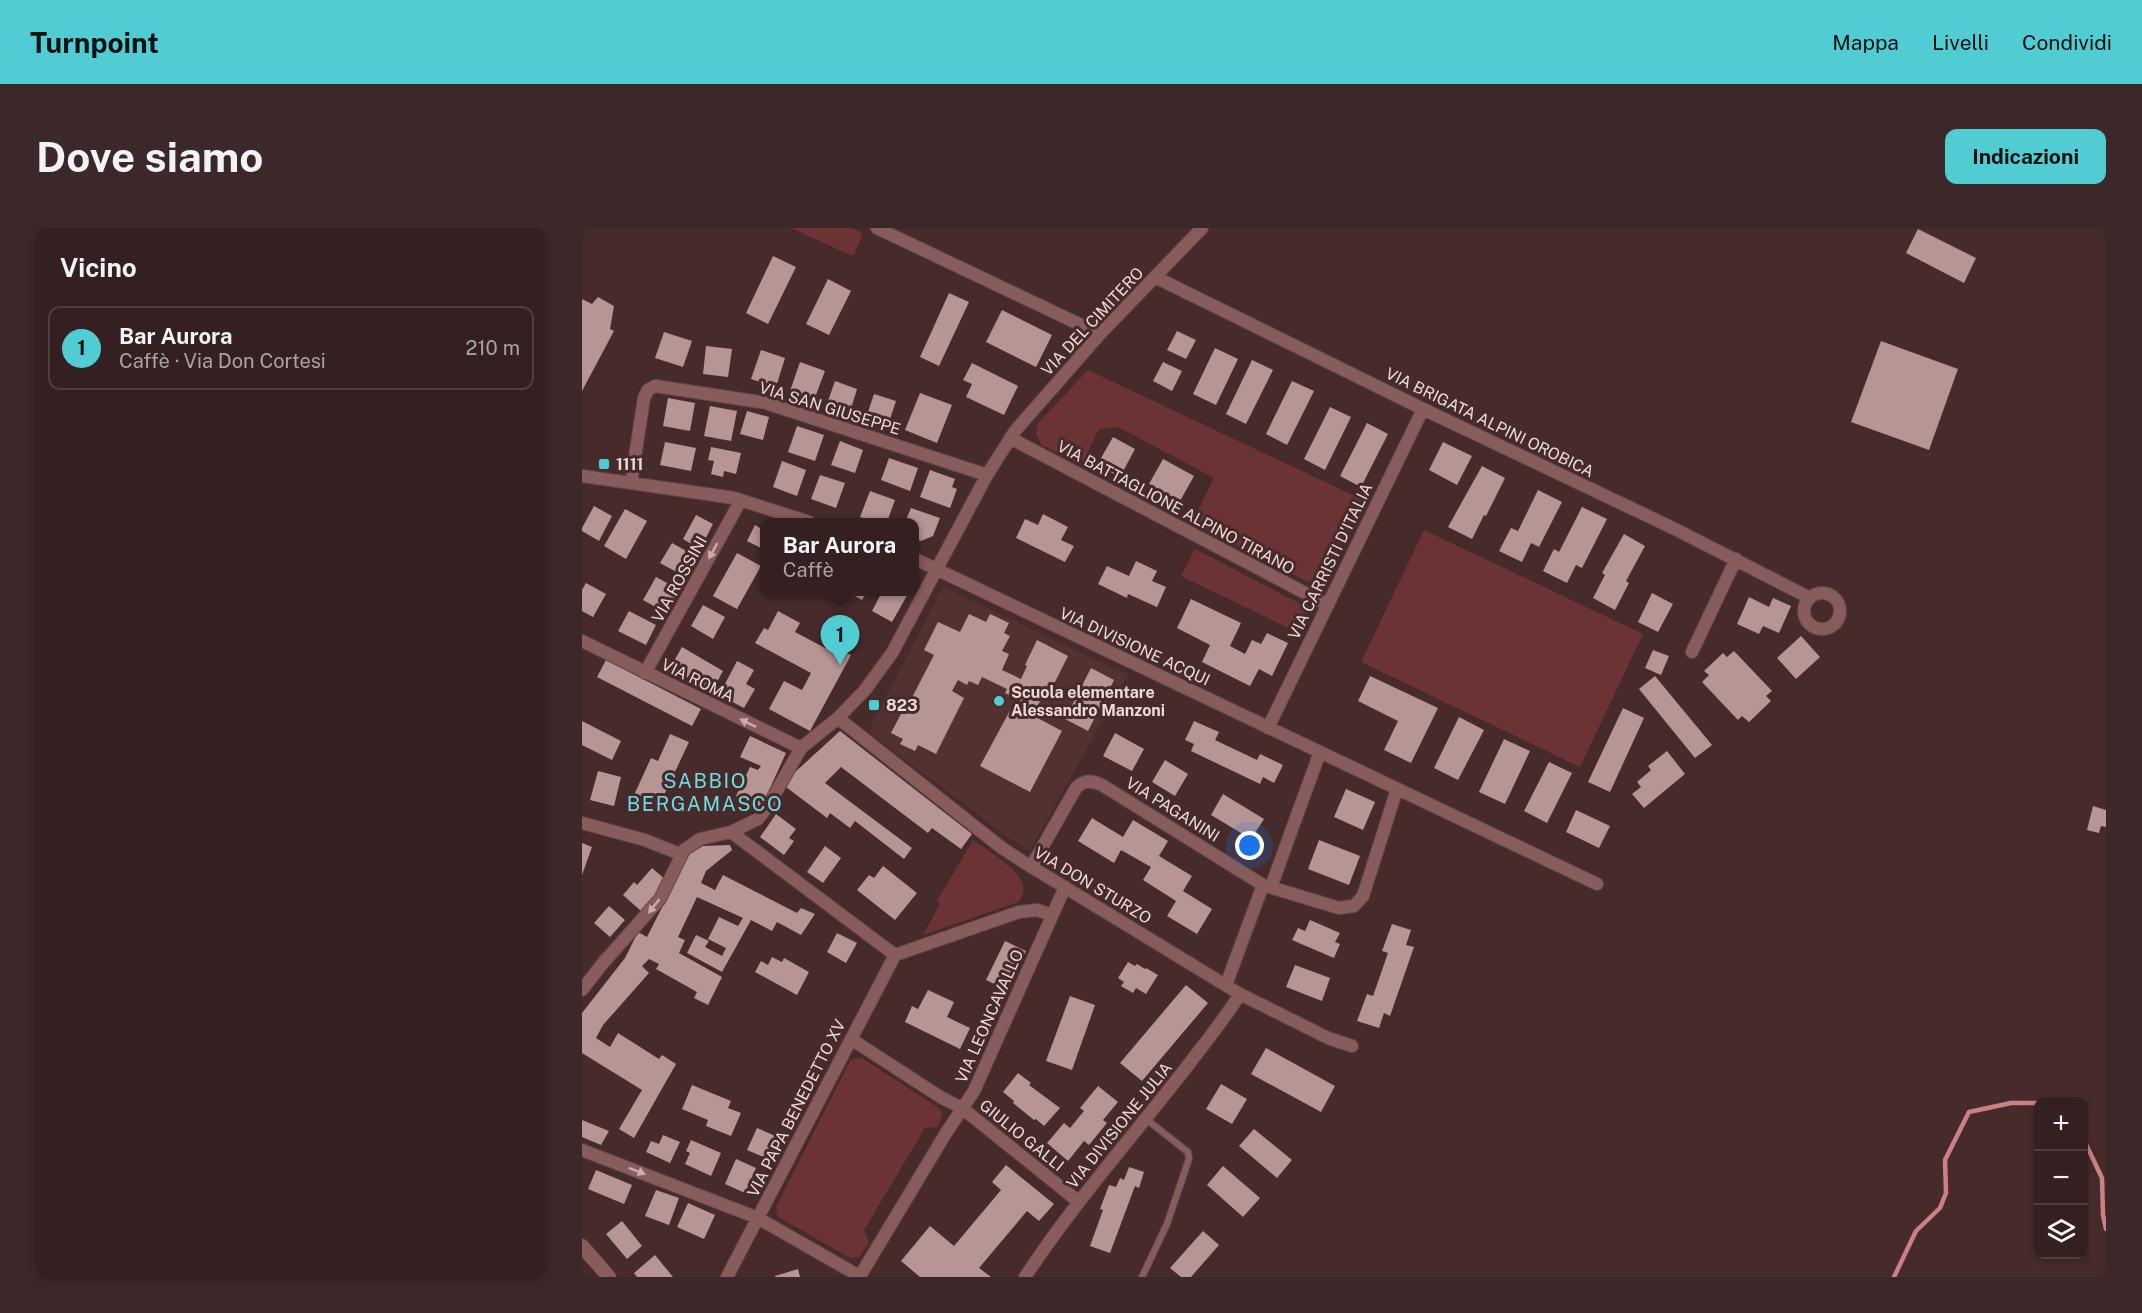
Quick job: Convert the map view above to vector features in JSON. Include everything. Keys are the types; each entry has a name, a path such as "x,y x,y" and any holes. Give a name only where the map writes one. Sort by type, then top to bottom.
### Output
{"street":[{"path":"877,228 1100,334"},
{"name":"VIA DEL CIMITERO","path":"801,748 838,718 865,690 892,653 987,475 1010,438 1100,334 1202,228"},
{"name":"VIA BRIGATA ALPINI OROBICA","path":"1155,277 1736,559 1810,598"},
{"name":"VIA SAN GIUSEPPE","path":"631,483 644,398 648,390 655,386 766,404 987,475"},
{"name":"VIA CARRISTI D'ITALIA","path":"1268,728 1423,409"},
{"name":"VIA BATTAGLIONE ALPINO TIRANO","path":"1010,438 1328,605"},
{"path":"582,476 741,500 797,518"},
{"name":"VIA ROSSINI","path":"645,673 741,500"},
{"path":"1692,652 1736,559"},
{"name":"VIA DIVISIONE ACQUI","path":"919,561 1597,884"},
{"name":"VIA ROMA","path":"582,641 801,748"},
{"name":"VIA DON STURZO","path":"838,718 1002,848 1030,867 1240,994 1328,1038 1352,1046"},
{"path":"582,990 656,904 669,884 680,854 700,839 731,832 750,824 763,813 801,748"},
{"path":"1226,985 1320,752"},
{"name":"VIA PAGANINI","path":"1030,867 1076,788 1082,783 1092,781 1267,886 1335,907 1349,907 1358,903 1365,891 1397,789"},
{"path":"582,823 645,840 680,854"},
{"path":"731,832 895,955 1019,912 1037,910 1052,915"},
{"name":"VIA LEONCAVALLO","path":"861,1277 974,1091 1065,887"},
{"name":"VIA PAPA BENEDETTO XV","path":"726,1277 895,955"},
{"name":"VIA DIVISIONE JULIA","path":"1024,1277 1078,1202 1146,1119 1240,994"},
{"name":"GIULIO GALLI","path":"851,1039 942,1098 962,1108 1078,1202"},
{"path":"582,1150 758,1218 861,1277"},
{"path":"582,1246 609,1277"}],"lane":[{"path":"1142,1277 1167,1224 1189,1160 1188,1152 1146,1119"}],"shaded area":[{"path":"791,228 851,228 861,232 862,236 854,255 850,255"},
{"path":"1088,370 1363,500 1327,579 1317,584 1306,581 1192,522 1214,478 1118,427 1099,429 1081,465 1042,445 1036,434 1038,423"},
{"path":"1424,530 1643,634 1580,767 1361,662"},
{"path":"1195,549 1301,604 1307,615 1301,634 1181,576"},
{"name":"Scuola elementare Alessandro Manzoni","path":"943,587 1128,675 1030,850 1012,840 872,735 871,726"},
{"path":"973,840 1001,859 1018,875 1023,884 1023,893 1018,902 923,935 940,904 937,901"},
{"path":"862,1058 939,1108 943,1114 938,1127 925,1128 864,1230 869,1243 859,1257 850,1258 777,1216 776,1207 850,1061"}],"building":[{"path":"1918,229 1976,258 1964,283 1906,253"},
{"path":"773,256 796,267 768,324 746,313"},
{"path":"828,279 851,291 829,335 806,324"},
{"path":"949,293 969,302 939,366 920,357"},
{"path":"598,297 614,306 610,329 614,331 582,391 582,299 592,304"},
{"path":"1002,310 1052,335 1036,367 986,342"},
{"path":"1177,331 1196,340 1186,359 1167,350"},
{"path":"664,332 692,341 683,367 655,358"},
{"path":"1881,341 1958,369 1929,450 1851,422"},
{"path":"706,346 732,349 728,377 703,374"},
{"path":"1215,348 1238,359 1216,405 1193,394"},
{"path":"761,350 785,358 776,387 751,379"},
{"path":"1252,360 1273,370 1246,424 1226,414"},
{"path":"800,362 825,371 814,400 790,391"},
{"path":"1163,362 1182,371 1172,391 1153,381"},
{"path":"972,363 1018,386 1004,415 966,397 972,384 963,380"},
{"path":"835,381 857,389 850,412 827,404"},
{"path":"1292,381 1314,391 1287,445 1266,434"},
{"path":"920,393 952,405 937,443 905,430"},
{"path":"874,394 896,401 888,425 866,418"},
{"path":"668,398 695,403 690,431 663,426"},
{"path":"710,406 737,411 731,441 704,436"},
{"path":"1330,407 1351,417 1325,470 1304,459"},
{"path":"747,411 769,417 763,440 740,434"},
{"path":"1367,423 1388,434 1361,487 1340,476"},
{"path":"797,426 824,435 815,461 788,452"},
{"path":"1113,437 1135,449 1120,477 1097,465"},
{"path":"840,441 863,450 855,473 831,465"},
{"path":"665,442 696,448 691,471 660,465"},
{"path":"1443,442 1472,456 1457,485 1429,470"},
{"path":"711,447 741,453 736,474 724,471 723,477 711,474 714,461 708,460"},
{"path":"889,458 918,468 910,491 881,480"},
{"path":"1163,459 1194,476 1180,501 1149,484"},
{"path":"782,461 806,470 797,496 773,487"},
{"path":"1482,466 1505,478 1472,539 1448,527"},
{"path":"930,470 955,479 952,487 957,489 950,508 920,497"},
{"path":"820,475 845,483 836,508 811,499"},
{"path":"1538,490 1562,502 1539,547 1531,543 1522,562 1499,551 1511,528 1518,531"},
{"path":"870,491 895,500 888,518 860,517"},
{"path":"594,506 612,516 599,541 582,531"},
{"path":"1582,507 1607,519 1582,568 1576,565 1567,583 1543,571 1554,549 1559,552"},
{"path":"911,508 940,518 933,536 921,541 919,540 919,518 907,518"},
{"path":"625,509 647,521 626,559 604,546"},
{"path":"1043,514 1068,527 1061,540 1074,546 1065,562 1016,538 1025,519 1038,525"},
{"path":"696,515 713,524 700,549 683,539"},
{"path":"755,525 760,528 760,548 747,541"},
{"path":"1624,534 1645,546 1626,581 1629,583 1615,610 1593,598 1605,575 1602,573"},
{"path":"672,543 697,557 686,577 660,563"},
{"path":"737,553 760,565 737,609 713,596"},
{"path":"1136,561 1157,571 1152,581 1166,587 1157,607 1128,594 1127,598 1098,584 1107,566 1129,576"},
{"path":"656,577 680,590 674,601 668,598 661,610 643,600"},
{"path":"586,583 606,594 593,617 582,611 582,590"},
{"path":"1652,593 1673,604 1658,632 1638,622"},
{"path":"880,596 907,596 892,622 872,611"},
{"path":"1749,597 1769,607 1773,598 1791,606 1779,633 1763,626 1759,634 1737,624"},
{"path":"1191,599 1241,623 1230,646 1245,654 1252,640 1261,644 1267,633 1288,643 1272,676 1259,669 1250,686 1202,662 1210,645 1177,628"},
{"path":"703,605 725,617 713,639 691,626"},
{"path":"629,611 656,625 646,645 618,631"},
{"path":"778,611 800,623 795,632 827,649 830,644 851,655 810,731 769,709 784,681 802,690 811,673 755,643 764,628 768,630"},
{"path":"969,614 986,622 990,614 1009,623 1004,633 1010,636 1002,651 1009,654 1002,670 1021,679 1037,640 1068,656 1054,684 1050,682 1036,709 1005,693 1007,689 982,677 978,685 969,681 967,685 958,680 952,691 964,698 936,754 918,745 915,751 900,744 903,739 891,733 934,655 924,650 938,622 960,632"},
{"path":"1801,636 1820,657 1796,679 1777,658"},
{"path":"682,647 723,671 712,691 670,668"},
{"path":"1653,650 1669,656 1661,675 1645,668"},
{"path":"1734,651 1772,691 1766,696 1771,701 1749,722 1742,716 1738,720 1702,682 1709,675 1704,671 1723,653 1727,657"},
{"path":"606,660 701,709 692,726 597,677"},
{"path":"737,661 754,670 746,684 755,689 744,708 719,695"},
{"path":"1091,668 1114,680 1088,731 1065,719"},
{"path":"1370,676 1438,708 1411,763 1384,750 1398,721 1358,701"},
{"path":"1655,676 1712,745 1695,758 1639,689"},
{"path":"1013,705 1062,731 1030,792 980,766"},
{"path":"1623,708 1644,718 1610,792 1588,782"},
{"path":"1459,717 1484,730 1458,780 1434,768"},
{"path":"582,721 621,741 612,760 582,745"},
{"path":"1194,721 1219,732 1215,740 1257,760 1260,754 1283,765 1274,783 1263,777 1260,784 1191,751 1194,744 1185,740"},
{"path":"840,731 972,834 961,849 932,828 928,833 841,767 825,783 912,848 904,859 855,821 850,828 830,813 827,818 786,787 794,773"},
{"path":"1115,733 1144,749 1132,771 1103,756"},
{"path":"670,734 689,742 659,806 634,795 651,758 658,761"},
{"path":"750,736 786,753 761,808 736,796 750,767 758,770 761,766 740,757"},
{"path":"1504,739 1530,751 1505,804 1479,792"},
{"path":"1667,751 1685,774 1644,808 1632,794 1641,787 1637,782 1651,770 1648,766"},
{"path":"1165,760 1188,774 1175,796 1152,782"},
{"path":"1549,762 1572,773 1547,823 1524,811"},
{"path":"598,771 621,777 614,806 590,800"},
{"path":"1346,789 1375,802 1363,830 1334,817"},
{"path":"1223,794 1264,819 1251,839 1211,815"},
{"path":"2093,806 2106,810 2106,827 2101,826 2099,833 2087,830"},
{"path":"1576,810 1610,826 1599,848 1566,832"},
{"path":"776,814 796,829 789,838 794,841 784,855 760,837"},
{"path":"1092,818 1123,837 1133,820 1168,841 1159,856 1192,876 1183,891 1212,909 1197,934 1167,916 1176,901 1143,880 1151,867 1121,850 1114,863 1078,841"},
{"path":"1319,840 1360,856 1349,885 1308,869"},
{"path":"582,843 592,847 582,875"},
{"path":"730,845 732,850 706,871 701,883 715,890 723,875 797,913 801,908 815,914 801,935 777,922 772,931 751,920 722,972 687,953 696,935 709,941 705,947 722,956 726,948 708,939 719,917 738,926 743,918 697,897 678,937 685,940 679,953 722,977 708,1005 694,998 697,992 656,969 659,964 649,959 642,966 649,973 603,1025 596,1038 610,1047 618,1033 659,1059 662,1055 676,1064 634,1138 619,1129 642,1090 582,1053 582,1013 625,958 638,932 647,937 689,854 703,846"},
{"path":"825,846 841,858 823,883 807,872"},
{"path":"883,866 917,893 895,920 857,890 869,875 874,878"},
{"path":"652,868 667,881 641,911 623,895 634,882 637,885"},
{"path":"609,906 625,920 610,937 594,923"},
{"path":"1310,920 1340,933 1335,942 1340,944 1334,958 1292,940 1298,928 1305,931"},
{"path":"1392,924 1411,930 1406,945 1414,947 1390,1016 1384,1013 1379,1028 1357,1021 1367,994 1373,996 1388,953 1382,951"},
{"path":"837,933 857,943 846,963 827,952"},
{"path":"1005,941 1026,951 1007,990 986,980"},
{"path":"772,957 782,962 784,958 809,972 797,995 755,972 761,961 768,965"},
{"path":"1128,962 1158,975 1146,994 1136,988 1133,993 1121,986 1124,982 1118,978"},
{"path":"1295,965 1330,978 1322,1001 1286,987"},
{"path":"1186,985 1208,1003 1142,1081 1120,1063"},
{"path":"928,990 954,1002 947,1017 970,1028 960,1049 905,1022 912,1006 918,1009"},
{"path":"1070,996 1095,1005 1072,1070 1046,1061"},
{"path":"1266,1048 1335,1086 1321,1112 1251,1074"},
{"path":"1018,1073 1031,1083 1029,1085 1060,1108 1044,1126 1013,1103 1014,1101 1003,1092"},
{"path":"1221,1084 1247,1099 1232,1124 1206,1109"},
{"path":"692,1085 731,1101 728,1108 741,1113 731,1136 706,1126 708,1120 682,1109"},
{"path":"1098,1086 1118,1102 1103,1120 1107,1123 1089,1145 1084,1141 1068,1161 1047,1143 1064,1123 1070,1128 1084,1111 1080,1108"},
{"path":"582,1120 609,1131 601,1145 582,1137"},
{"path":"757,1128 785,1140 775,1162 747,1150"},
{"path":"1254,1129 1292,1160 1277,1178 1239,1146"},
{"path":"663,1135 680,1142 670,1163 646,1152 651,1141 659,1144"},
{"path":"691,1140 721,1153 711,1176 685,1164 690,1153 686,1151"},
{"path":"736,1159 756,1168 745,1193 725,1184"},
{"path":"1006,1165 1054,1204 1039,1221 1027,1211 979,1268 991,1277 920,1277 901,1261 930,1226 954,1246 1001,1190 992,1182"},
{"path":"1223,1166 1260,1198 1243,1217 1207,1185"},
{"path":"1129,1167 1144,1172 1139,1188 1135,1186 1110,1253 1090,1246 1109,1185 1116,1187 1120,1178 1124,1180"},
{"path":"596,1170 632,1185 624,1204 588,1189"},
{"path":"656,1190 679,1198 669,1225 645,1216"},
{"path":"688,1203 715,1215 704,1239 677,1227"},
{"path":"622,1221 642,1246 627,1259 606,1234"},
{"path":"1203,1231 1219,1245 1191,1277 1181,1277 1170,1268"},
{"path":"655,1255 673,1277 637,1277 634,1273"},
{"path":"798,1269 800,1277 775,1277 775,1276"}],"waterway":[{"path":"1894,1277 1916,1231 1940,1208 1946,1193 1945,1160 1969,1112 2011,1103 2034,1103"},
{"path":"2088,1148 2102,1178 2103,1215 2106,1229"}],"place":[{"name":"1111","path":"604,464"},
{"name":"Bar Aurora","path":"840,665"},
{"name":"Scuola elementare Alessandro Manzoni","path":"999,701"},
{"name":"823","path":"874,705"}],"district":[{"name":"SABBIO BERGAMASCO","path":"705,792"}]}
